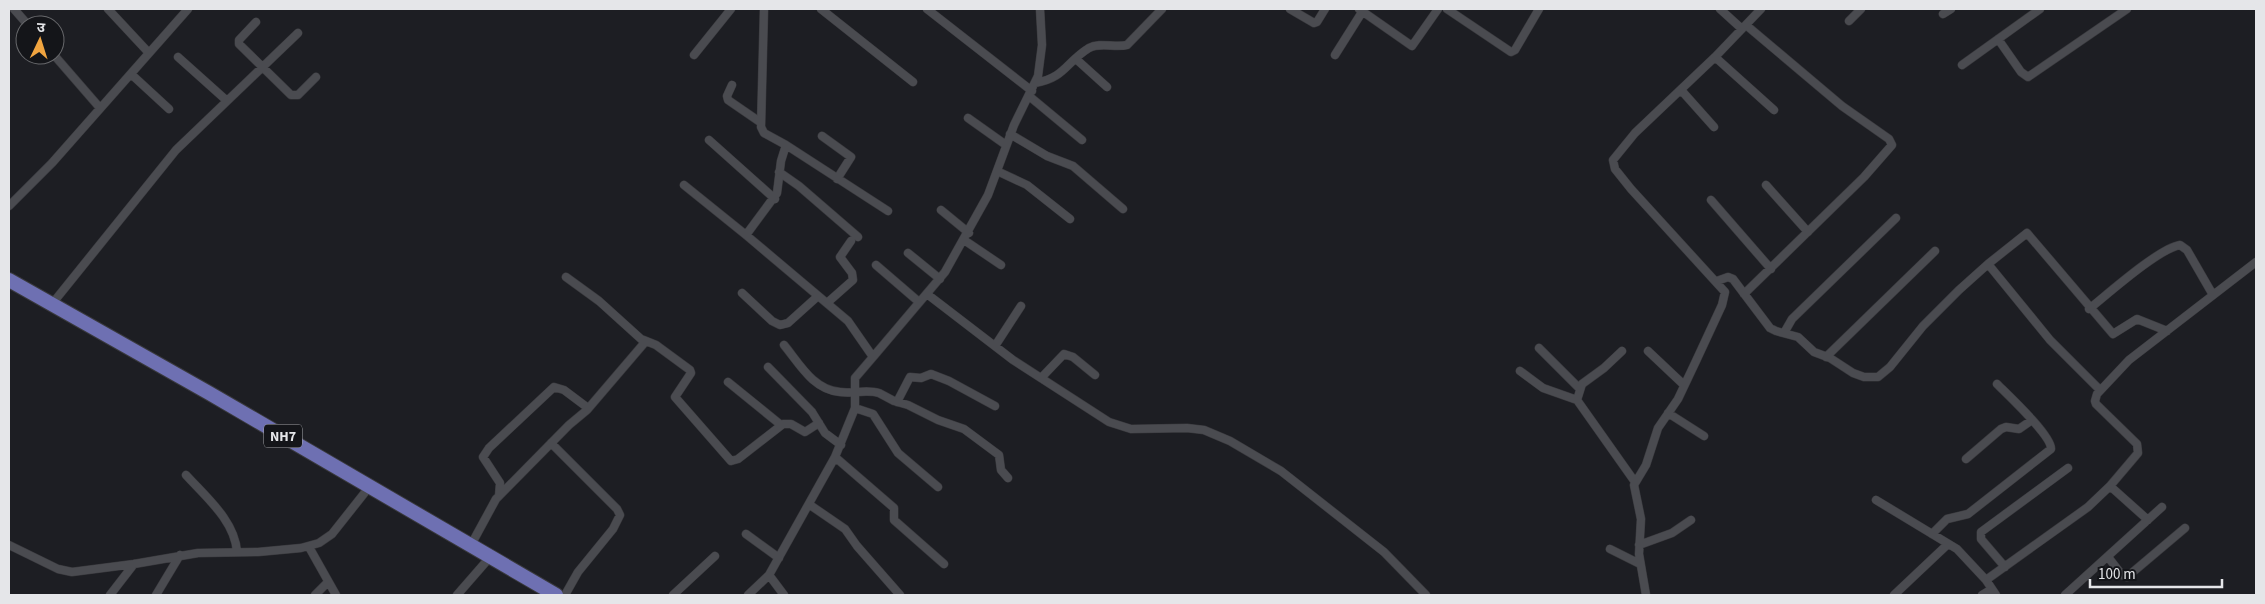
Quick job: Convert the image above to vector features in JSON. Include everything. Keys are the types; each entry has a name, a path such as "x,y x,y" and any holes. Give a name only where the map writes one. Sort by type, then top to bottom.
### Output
{"highway":[{"name":"NH7","path":"9,280 370,486 556,595"}],"street":[{"path":"108,9 149,53"},
{"path":"9,206 52,163 187,9"},
{"path":"694,55 731,9"},
{"path":"764,9 760,122 764,133 786,145 888,211"},
{"path":"821,9 912,82"},
{"path":"927,9 1032,90 1082,140"},
{"path":"748,595 769,575 836,457 855,408 853,386 857,374 940,279 969,233 988,194 1010,134 1032,90 1042,45 1040,9"},
{"path":"1032,90 1053,78 1093,46 1127,45 1162,9"},
{"path":"1290,9 1314,23 1317,22 1325,9"},
{"path":"1335,55 1362,9 1412,46 1438,9"},
{"path":"1447,9 1512,52 1538,9"},
{"path":"1720,9 1842,106 1891,142 1891,149 1744,294"},
{"path":"1646,595 1640,564 1641,519 1634,488 1635,482 1643,471 1652,443 1684,385 1724,298 1722,287 1660,223 1631,189 1613,160 1620,150 1761,9"},
{"path":"1849,21 1861,9"},
{"path":"1943,14 1951,9"},
{"path":"1962,65 2040,9"},
{"path":"1998,39 2021,72 2028,77 2127,9"},
{"path":"256,22 240,40 239,44 294,96 298,95 316,76"},
{"path":"52,304 176,150 298,33"},
{"path":"178,57 226,100"},
{"path":"1715,57 1774,110"},
{"path":"1076,59 1107,87"},
{"path":"63,65 100,108"},
{"path":"131,74 169,108"},
{"path":"732,85 727,96 728,100 760,122"},
{"path":"1682,90 1714,128"},
{"path":"968,118 1006,145"},
{"path":"1010,134 1047,156 1073,166 1123,209"},
{"path":"822,136 850,157 837,178"},
{"path":"709,140 775,199"},
{"path":"746,235 775,199 786,145"},
{"path":"997,171 1027,185 1070,220"},
{"path":"780,172 799,186 854,239 840,257 852,273 853,280 827,303"},
{"path":"684,185 848,321 873,357"},
{"path":"1766,185 1808,232"},
{"path":"1711,200 1770,269"},
{"path":"941,210 969,233"},
{"path":"1784,333 1792,319 1896,218"},
{"path":"1716,281 1725,277 1731,278 1770,328 1798,337 1811,350 1826,356 1853,373 1864,377 1878,377 1890,367 1923,326 1959,290 2027,233 2089,309 2113,334 2137,318 2167,331"},
{"path":"964,240 1001,265"},
{"path":"2089,309 2143,266 2170,248 2180,245 2188,250 2213,294"},
{"path":"1826,356 1935,251"},
{"path":"908,253 940,279"},
{"path":"1986,580 2088,507 2110,486 2139,450 2137,444 2096,404 2095,397 2100,390 2129,360 2256,262"},
{"path":"1988,264 2050,340 2100,390"},
{"path":"876,265 920,302"},
{"path":"566,276 646,341 656,345 690,370 691,373 676,392 675,397 731,461 738,459 787,422 806,432 819,424"},
{"path":"742,294 772,321 780,325 788,322 818,296"},
{"path":"927,294 995,346 1041,378 1120,427 1131,429 1187,428 1204,430 1230,441 1282,472 1384,552 1426,595"},
{"path":"995,346 1021,306"},
{"path":"471,545 499,496 588,408 646,341"},
{"path":"784,345 804,371 818,384 834,391 872,391 908,405 974,436 999,455 1001,470 1008,478"},
{"path":"1539,348 1580,388"},
{"path":"1578,400 1582,384 1604,368 1622,351"},
{"path":"1648,351 1684,385"},
{"path":"1041,378 1064,354 1073,357 1095,375"},
{"path":"768,367 812,412 825,433 841,445"},
{"path":"1520,371 1543,388 1578,400 1635,482"},
{"path":"897,402 910,377 921,378 931,374 949,381 995,406"},
{"path":"728,382 781,425"},
{"path":"1932,534 1947,519 1968,514 2051,449 2051,443 2032,420 1997,384"},
{"path":"499,496 500,483 483,456 489,448 554,388 564,390 588,408"},
{"path":"855,408 873,414 898,453 938,487"},
{"path":"1668,413 1704,436"},
{"path":"1966,460 2001,429 2006,427 2019,429 2032,420"},
{"path":"551,443 617,509 620,515 613,529 578,572 565,595"},
{"path":"836,457 894,508 894,520 944,564"},
{"path":"2004,567 1981,539 1981,532 2068,468"},
{"path":"186,475 224,518 236,540 236,552"},
{"path":"9,545 58,569 72,572 134,564 180,555 309,546 332,534 370,486"},
{"path":"2110,486 2148,520"},
{"path":"1876,500 1948,544 1970,561 1994,592 1982,595"},
{"path":"810,505 845,529 857,546 900,595"},
{"path":"2065,595 2162,507"},
{"path":"1639,545 1672,532 1691,520"},
{"path":"2108,557 2122,575 2127,577 2184,528"},
{"path":"746,534 779,558"},
{"path":"1894,595 1948,544"},
{"path":"309,546 336,595"},
{"path":"1610,549 1640,564"},
{"path":"156,595 180,555"},
{"path":"457,595 491,556"},
{"path":"673,595 715,556"},
{"path":"110,595 134,564"},
{"path":"769,575 784,595"},
{"path":"315,595 328,582"}]}
